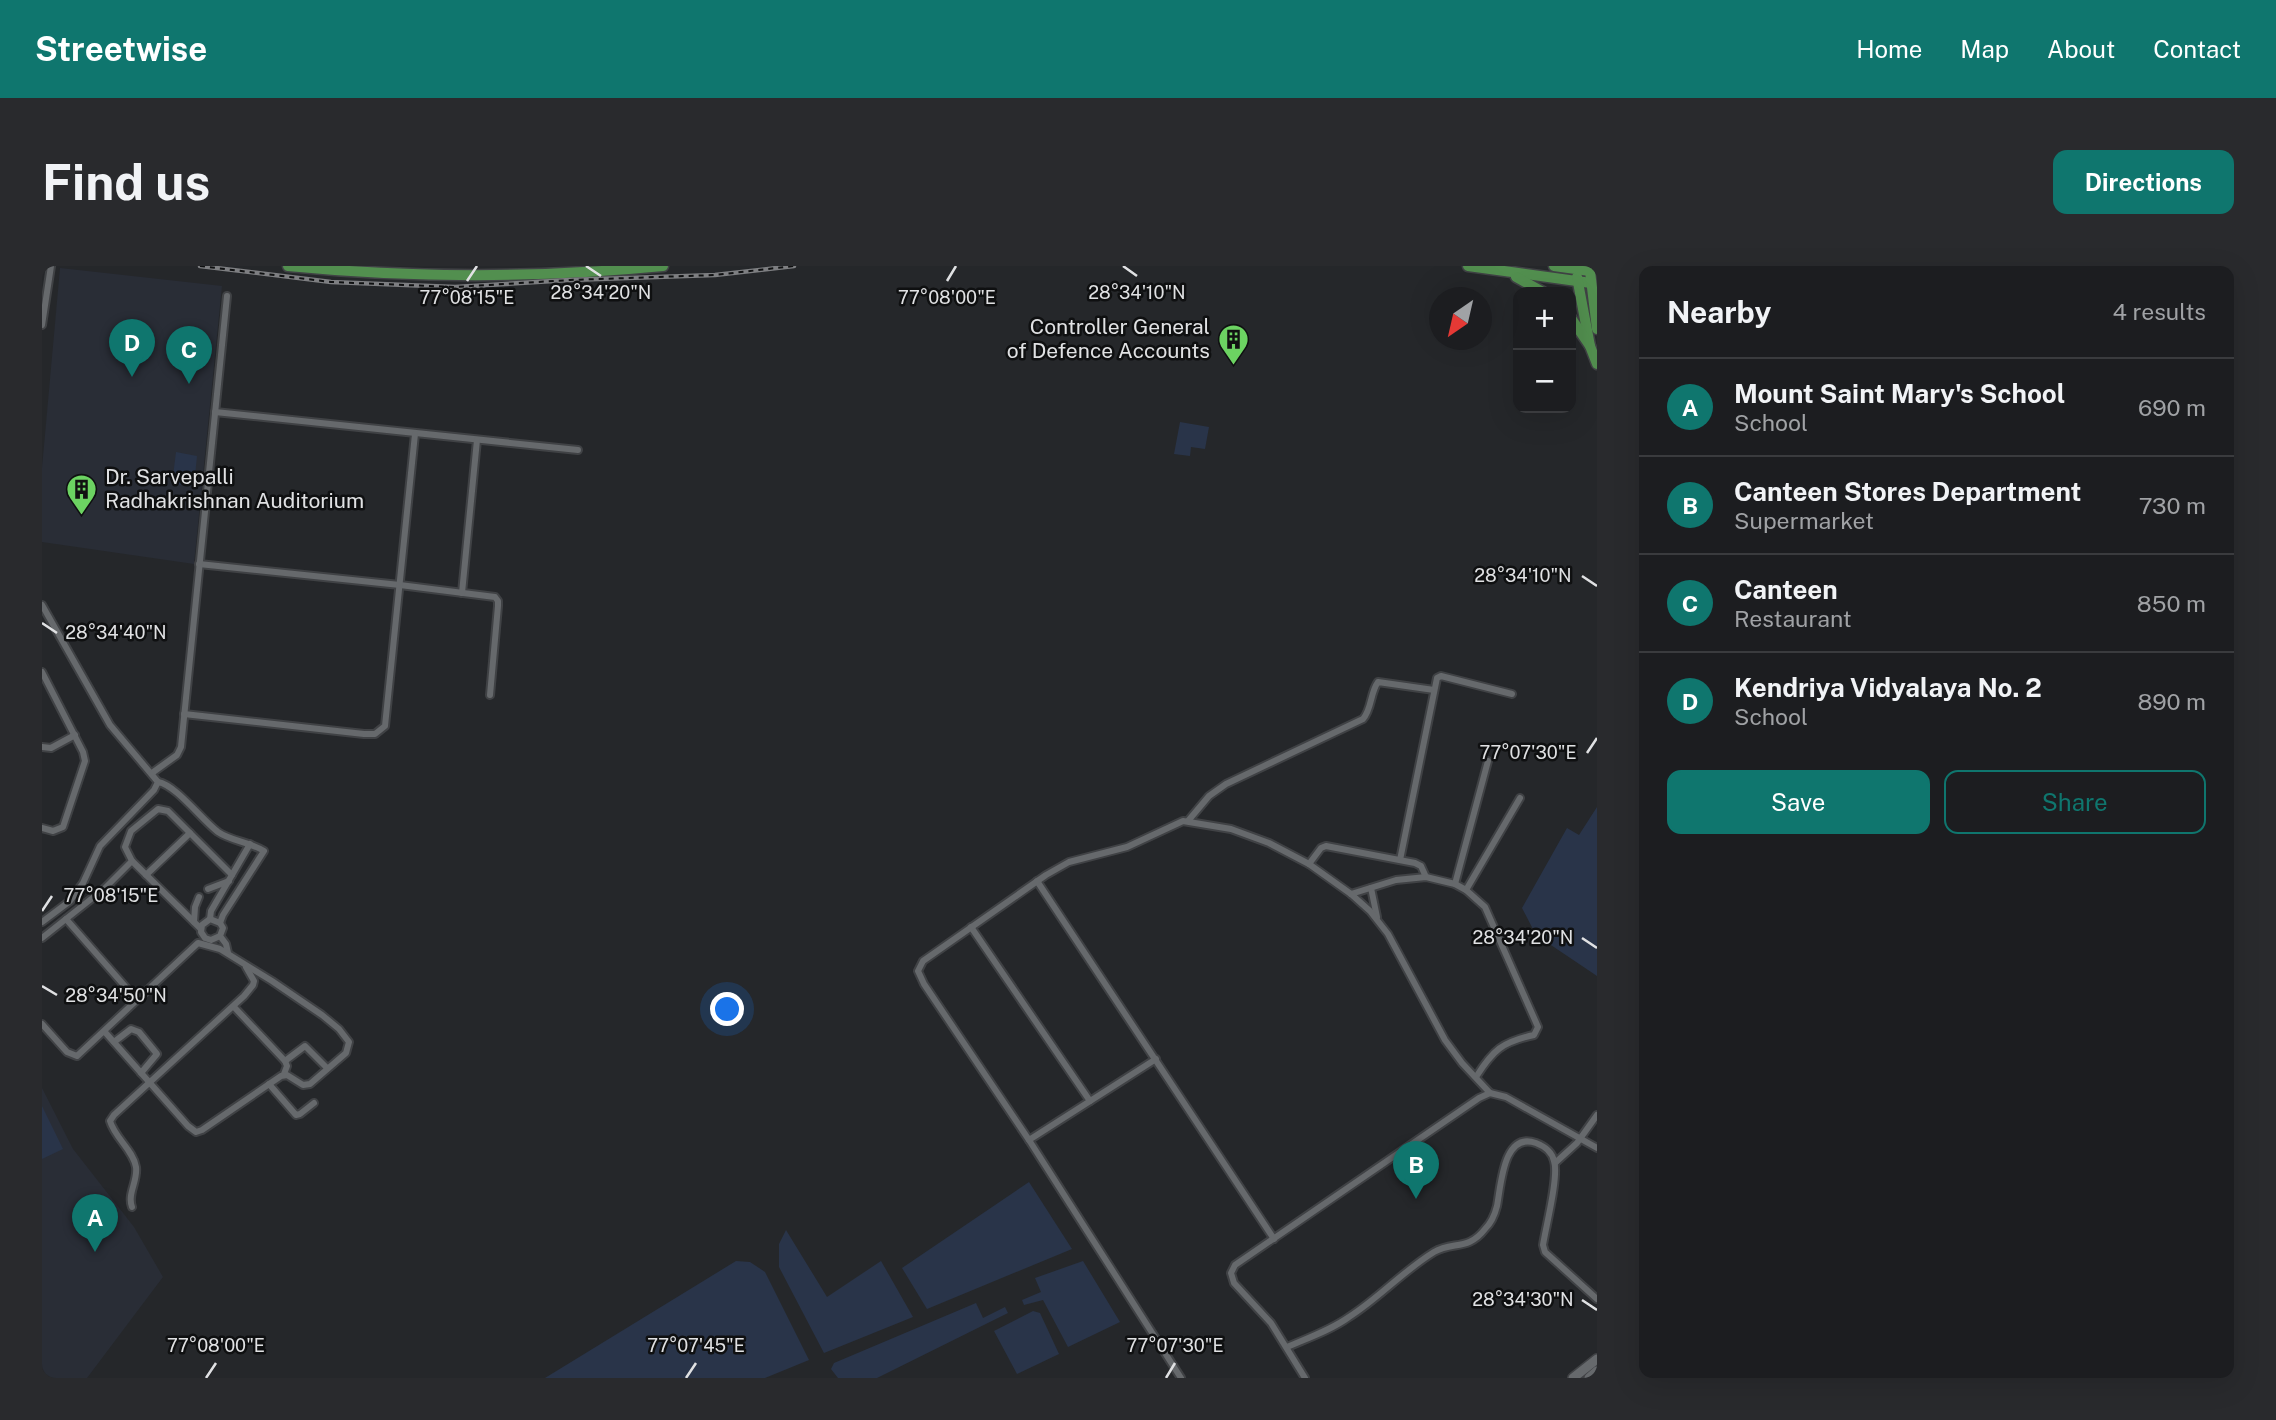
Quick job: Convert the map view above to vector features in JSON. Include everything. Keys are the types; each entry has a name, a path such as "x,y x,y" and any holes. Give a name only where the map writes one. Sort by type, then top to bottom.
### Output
{"main road":[{"path":"288,266 360,270 602,272 663,266"},
{"path":"1468,266 1594,283"},
{"path":"1554,266 1586,268"},
{"path":"1586,268 1577,282 1590,346 1597,364"},
{"path":"1586,268 1594,283 1597,329"},
{"path":"1499,270 1535,287"},
{"path":"1576,325 1590,346"}],"street":[{"path":"42,323 51,266"},
{"path":"152,773 180,751 226,296"},
{"path":"215,412 578,450"},
{"path":"184,714 364,734 381,731 387,720 415,434"},
{"path":"463,593 477,440"},
{"path":"199,564 492,596 498,601 489,695"},
{"path":"42,605 110,725 158,782 173,788 192,809 223,835 264,851 220,923"},
{"path":"42,672 75,735 85,761 66,821 59,830 42,828"},
{"path":"1400,860 1436,679 1439,676 1512,694"},
{"path":"1188,821 1209,796 1226,784 1365,718 1378,682 1434,690"},
{"path":"42,747 51,748 75,735"},
{"path":"1455,884 1488,761"},
{"path":"42,922 70,901 83,883 100,846 154,790 158,782"},
{"path":"1466,890 1520,798"},
{"path":"201,929 132,861 125,847 128,835 158,809 168,811 230,878"},
{"path":"1181,1378 920,978 918,971 923,961 1037,881 1069,862 1127,847 1176,823 1188,821 1242,832 1309,864 1351,894 1378,919 1445,1040 1490,1093 1506,1097 1597,1148"},
{"path":"146,875 190,833"},
{"path":"210,919 211,911 250,844"},
{"path":"1309,864 1321,848 1326,846 1419,864 1426,877"},
{"path":"42,938 104,888 132,861"},
{"path":"1351,894 1396,880 1426,877 1455,884 1485,906 1538,1027 1534,1035 1509,1042 1499,1048 1476,1077"},
{"path":"208,889 230,878"},
{"path":"1037,881 1274,1239"},
{"path":"1371,888 1378,919"},
{"path":"194,922 199,897"},
{"path":"66,919 137,1000"},
{"path":"210,919 220,923 223,929 215,940"},
{"path":"202,940 201,929 210,919"},
{"path":"971,927 1090,1101"},
{"path":"42,1024 67,1052 74,1056 81,1053 196,944 202,940 215,940 226,944 228,953"},
{"path":"215,940 228,953 322,1015 342,1032 349,1042 342,1057 306,1085 284,1074"},
{"path":"132,1207 130,1202 136,1169 130,1153 110,1121 149,1082 234,1007 253,985 254,981 243,963"},
{"path":"104,1031 196,1132 284,1074 287,1066 234,1007"},
{"path":"114,1042 131,1029 139,1032 157,1054 141,1073"},
{"path":"285,1061 305,1046 327,1068"},
{"path":"1028,1140 1156,1059"},
{"path":"270,1084 296,1115 314,1103"},
{"path":"1305,1378 1265,1315 1234,1283 1231,1273 1235,1265 1490,1093"},
{"path":"1555,1163 1580,1138 1597,1115"},
{"path":"1287,1347 1346,1320 1436,1251 1466,1244 1480,1235 1491,1221 1497,1207 1507,1160 1517,1144 1528,1141 1541,1146 1552,1156 1555,1163 1555,1179 1543,1248 1549,1257 1597,1299"},
{"path":"1573,1378 1597,1359"},
{"path":"1588,1378 1597,1370"}],"shaded area":[{"path":"60,268 222,286 194,564 42,542 42,468"},
{"path":"1180,422 1209,427 1205,449 1191,447 1190,456 1174,454"},
{"path":"176,452 197,456 194,486 172,484"},
{"path":"1597,807 1597,976 1536,935 1522,908 1567,828 1579,835"},
{"path":"42,1088 73,1149 134,1227 163,1277 87,1378 42,1378"},
{"path":"42,1106 63,1149 42,1159"},
{"path":"1029,1182 1072,1249 927,1309 902,1268"},
{"path":"786,1230 827,1297 881,1261 913,1317 824,1353 779,1267 779,1244"},
{"path":"736,1261 750,1262 765,1272 809,1360 765,1378 545,1378"},
{"path":"1083,1261 1120,1322 1068,1347 1043,1300 1024,1305 1022,1300 1041,1292 1035,1278"},
{"path":"976,1303 983,1318 1005,1307 1008,1313 877,1378 838,1378 831,1369 834,1363"},
{"path":"1033,1311 1040,1313 1059,1354 1017,1374 994,1331"}],"railway":[{"path":"200,266 331,282 455,287 715,275 794,266"}],"place":[{"name":"Controller General of Defence Accounts","path":"1233,366"},
{"name":"Kendriya Vidyalaya No. 2","path":"132,377"},
{"name":"Canteen","path":"189,384"},
{"name":"Dr. Sarvepalli Radhakrishnan Auditorium","path":"82,516"},
{"name":"Canteen Stores Department","path":"1416,1199"},
{"name":"Mount Saint Mary's School","path":"95,1252"}]}
